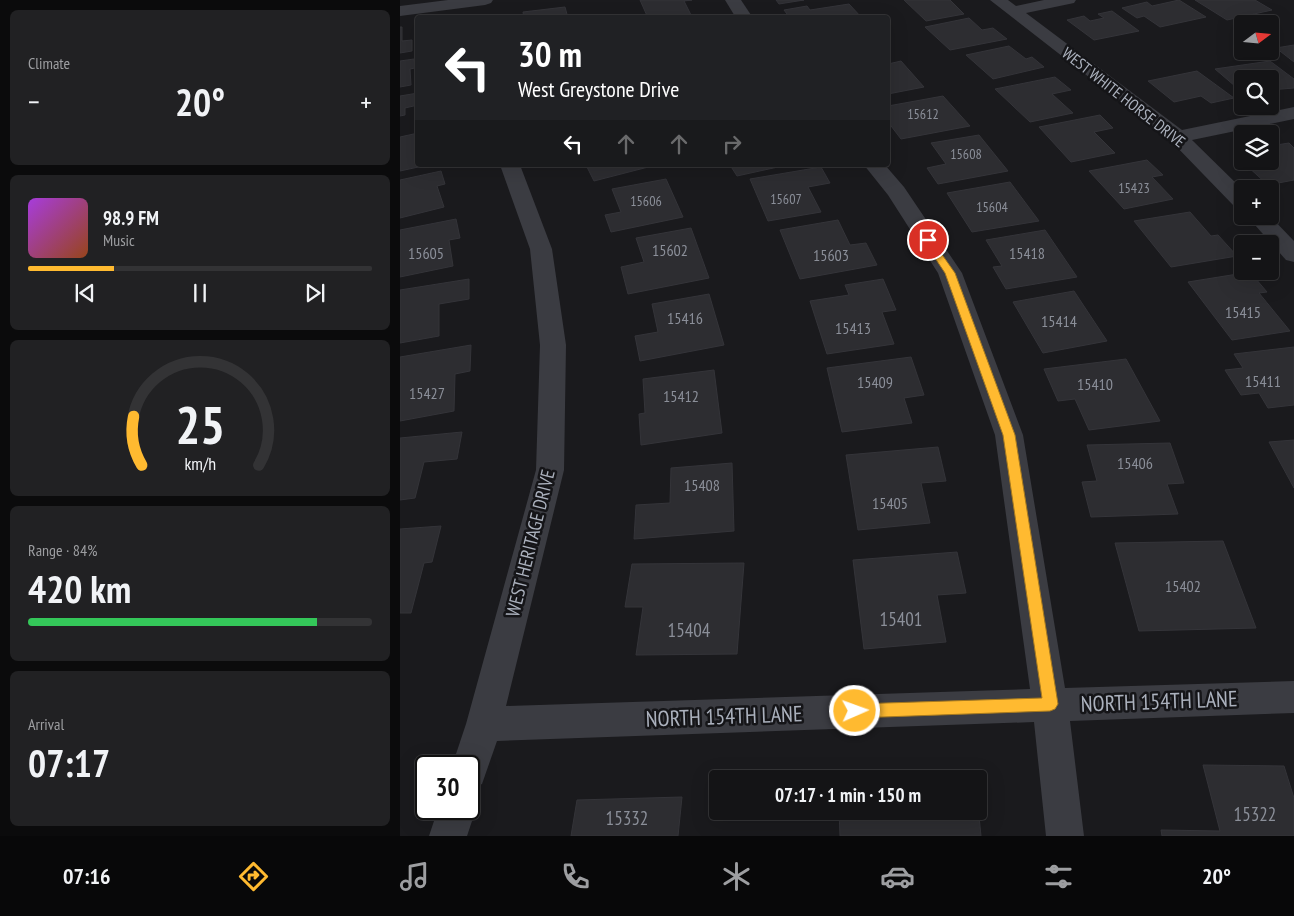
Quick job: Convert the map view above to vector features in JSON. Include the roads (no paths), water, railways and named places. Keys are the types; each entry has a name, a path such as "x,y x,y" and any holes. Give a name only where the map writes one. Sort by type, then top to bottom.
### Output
{"street":[{"path":"400,12 461,7 485,0"},
{"path":"733,0 743,15"},
{"name":"WEST WHITE HORSE DRIVE","path":"998,0 1178,137 1234,193"},
{"path":"1014,12 1068,0"},
{"path":"1178,137 1294,113"},
{"name":"WEST HERITAGE DRIVE","path":"474,755 484,724 550,470 552,344 540,249 511,167"},
{"path":"876,167 896,192 950,273 1009,435 1050,704 1065,836"},
{"path":"1266,225 1294,255"},
{"name":"NORTH 154TH LANE","path":"484,724 1294,697"},
{"path":"448,836 453,820"}]}
